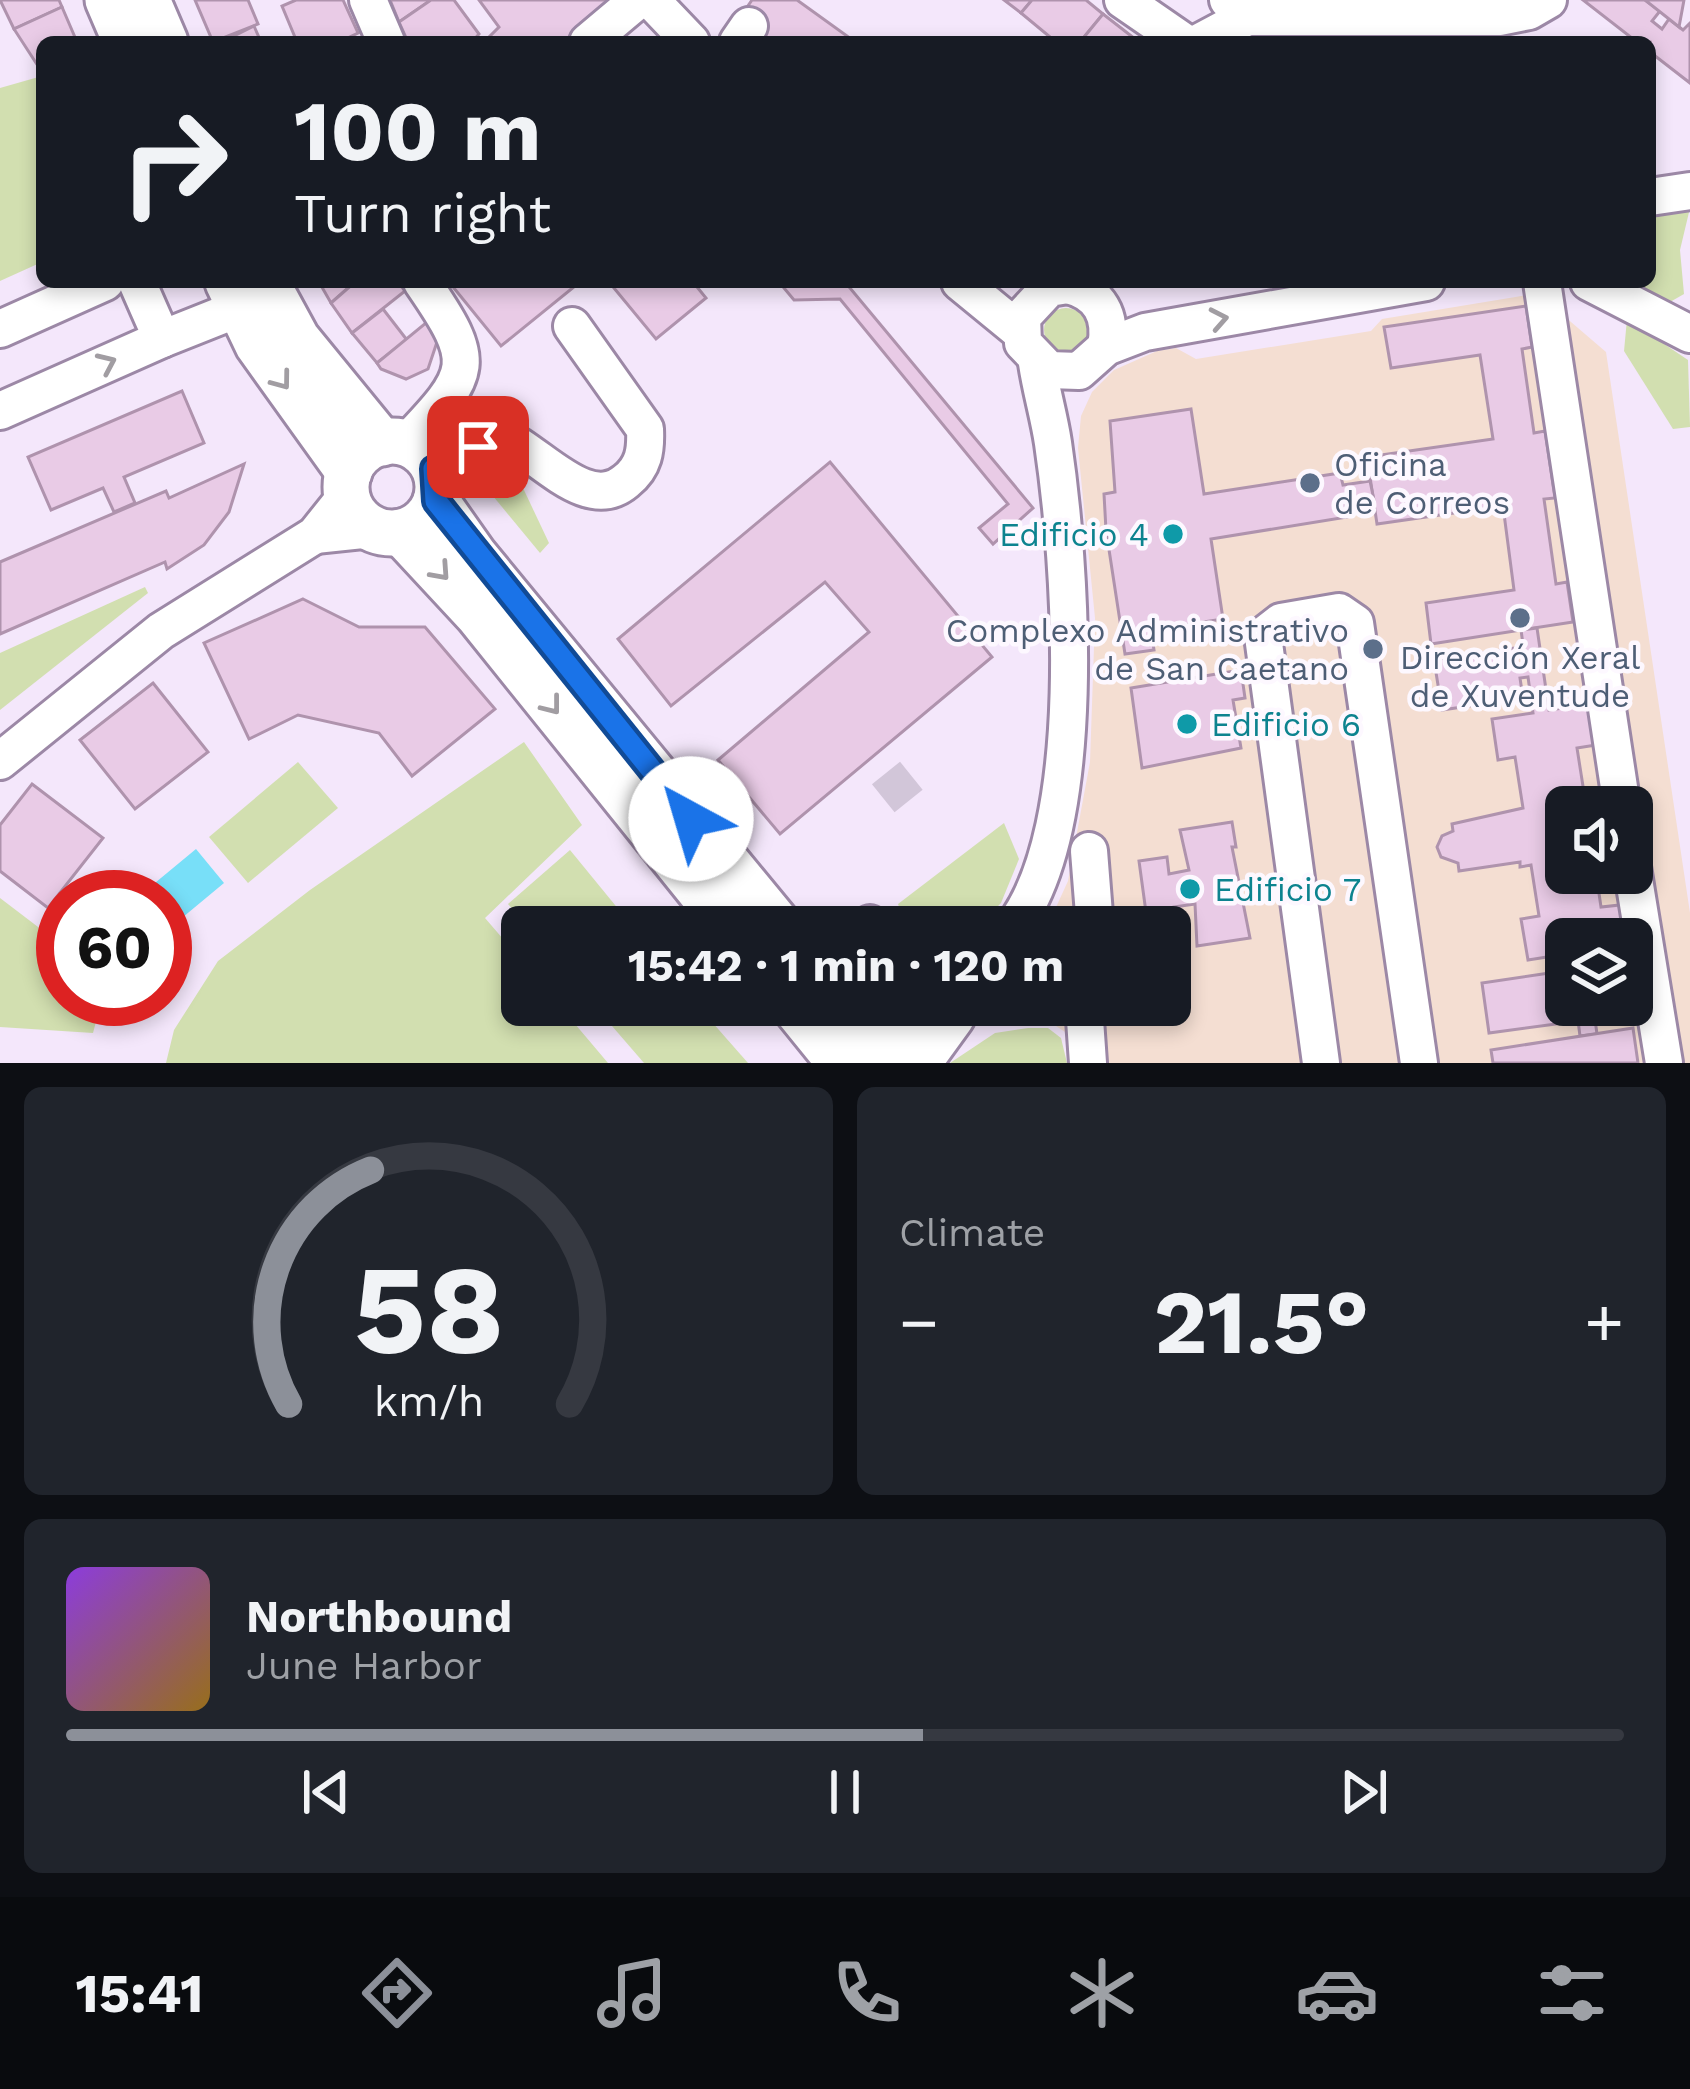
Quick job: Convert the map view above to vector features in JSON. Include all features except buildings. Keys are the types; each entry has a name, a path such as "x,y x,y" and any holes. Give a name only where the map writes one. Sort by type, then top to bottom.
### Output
{"main road":[{"path":"108,0 123,36"},
{"path":"147,0 162,36"},
{"path":"245,291 297,339 478,615 712,906"},
{"path":"391,486 474,555 763,906"},
{"path":"823,1026 868,1057"},
{"path":"854,1026 868,1057"},
{"path":"868,1057 915,1026"},
{"path":"918,1063 935,1026"}],"street":[{"path":"368,0 383,36"},
{"path":"1123,0 1175,36"},
{"path":"1207,36 1238,9 1499,16 1548,0"},
{"path":"598,36 651,5"},
{"path":"626,36 651,5"},
{"path":"651,5 685,36"},
{"path":"1656,196 1690,190"},
{"path":"0,328 91,288"},
{"path":"140,288 162,339"},
{"path":"391,486 457,384 464,363 459,335 426,288"},
{"path":"966,288 1049,370 1092,359 1145,332 1392,288"},
{"path":"1027,906 1048,854 1067,707 1069,598 1053,439 1022,317 1063,288"},
{"path":"1053,439 1092,359 1103,308 1091,294 1068,288"},
{"path":"1601,288 1690,334"},
{"path":"0,411 162,339 245,291"},
{"path":"1546,297 1619,786"},
{"path":"0,761 161,631 391,486 500,436 523,444 589,491 605,494 626,482 640,465 645,429 572,326"},
{"path":"1321,1063 1263,636 1281,622 1339,612 1355,623 1419,1063"},
{"path":"1089,851 1093,906"},
{"path":"1636,894 1664,1063"},
{"path":"1085,1026 1088,1063"}],"shaded area":[{"name":"Complexo Administrativo de San Caetano","path":"1527,295 1557,310 1606,352 1690,913 1690,1063 1075,1063 1068,1034 1056,1026 1191,1026 1191,906 1057,906 1068,881 1090,762 1095,618 1078,448 1081,416 1092,392 1114,370 1157,351 1176,348 1196,359 1371,331 1382,319"}],"green space":[{"path":"36,78 36,265 0,281 0,88"},
{"path":"1690,208 1680,250 1684,294 1670,302 1644,288 1656,288 1656,211"},
{"path":"1066,308 1081,315 1088,330 1081,345 1066,352 1051,345 1044,330 1051,315"},
{"path":"1627,319 1688,360 1690,427 1673,429 1624,351"},
{"path":"499,481 523,488 549,543 540,553 488,490"},
{"path":"145,587 148,593 0,710 0,653"},
{"path":"524,742 582,825 485,918 501,937 501,1026 577,1026 608,1063 166,1063 174,1030 192,1026 192,1002 218,961 310,890"},
{"path":"298,762 338,808 248,883 209,837"},
{"path":"1004,823 1019,859 998,906 898,904"},
{"path":"570,850 616,906 510,906"},
{"path":"0,898 36,925 36,1026 95,1026 93,1033 0,1027"},
{"path":"612,1026 715,1026 748,1063 644,1063"},
{"path":"1048,1028 1061,1038 1067,1063 950,1063 995,1033"}],"water":[{"path":"196,849 224,883 192,910 192,870 171,870"}],"tunnel":[{"path":"886,773 919,814"}],"place":[{"name":"Oficina de Correos","path":"1310,483"},
{"name":"Edificio 4","path":"1173,534"},
{"name":"Dirección Xeral de Xuventude","path":"1520,618"},
{"name":"Complexo Administrativo de San Caetano","path":"1373,649"},
{"name":"Edificio 6","path":"1187,724"},
{"name":"Edificio 7","path":"1190,889"}],"route":[{"path":"478,447 434,469 436,501 474,555 691,819"}]}
